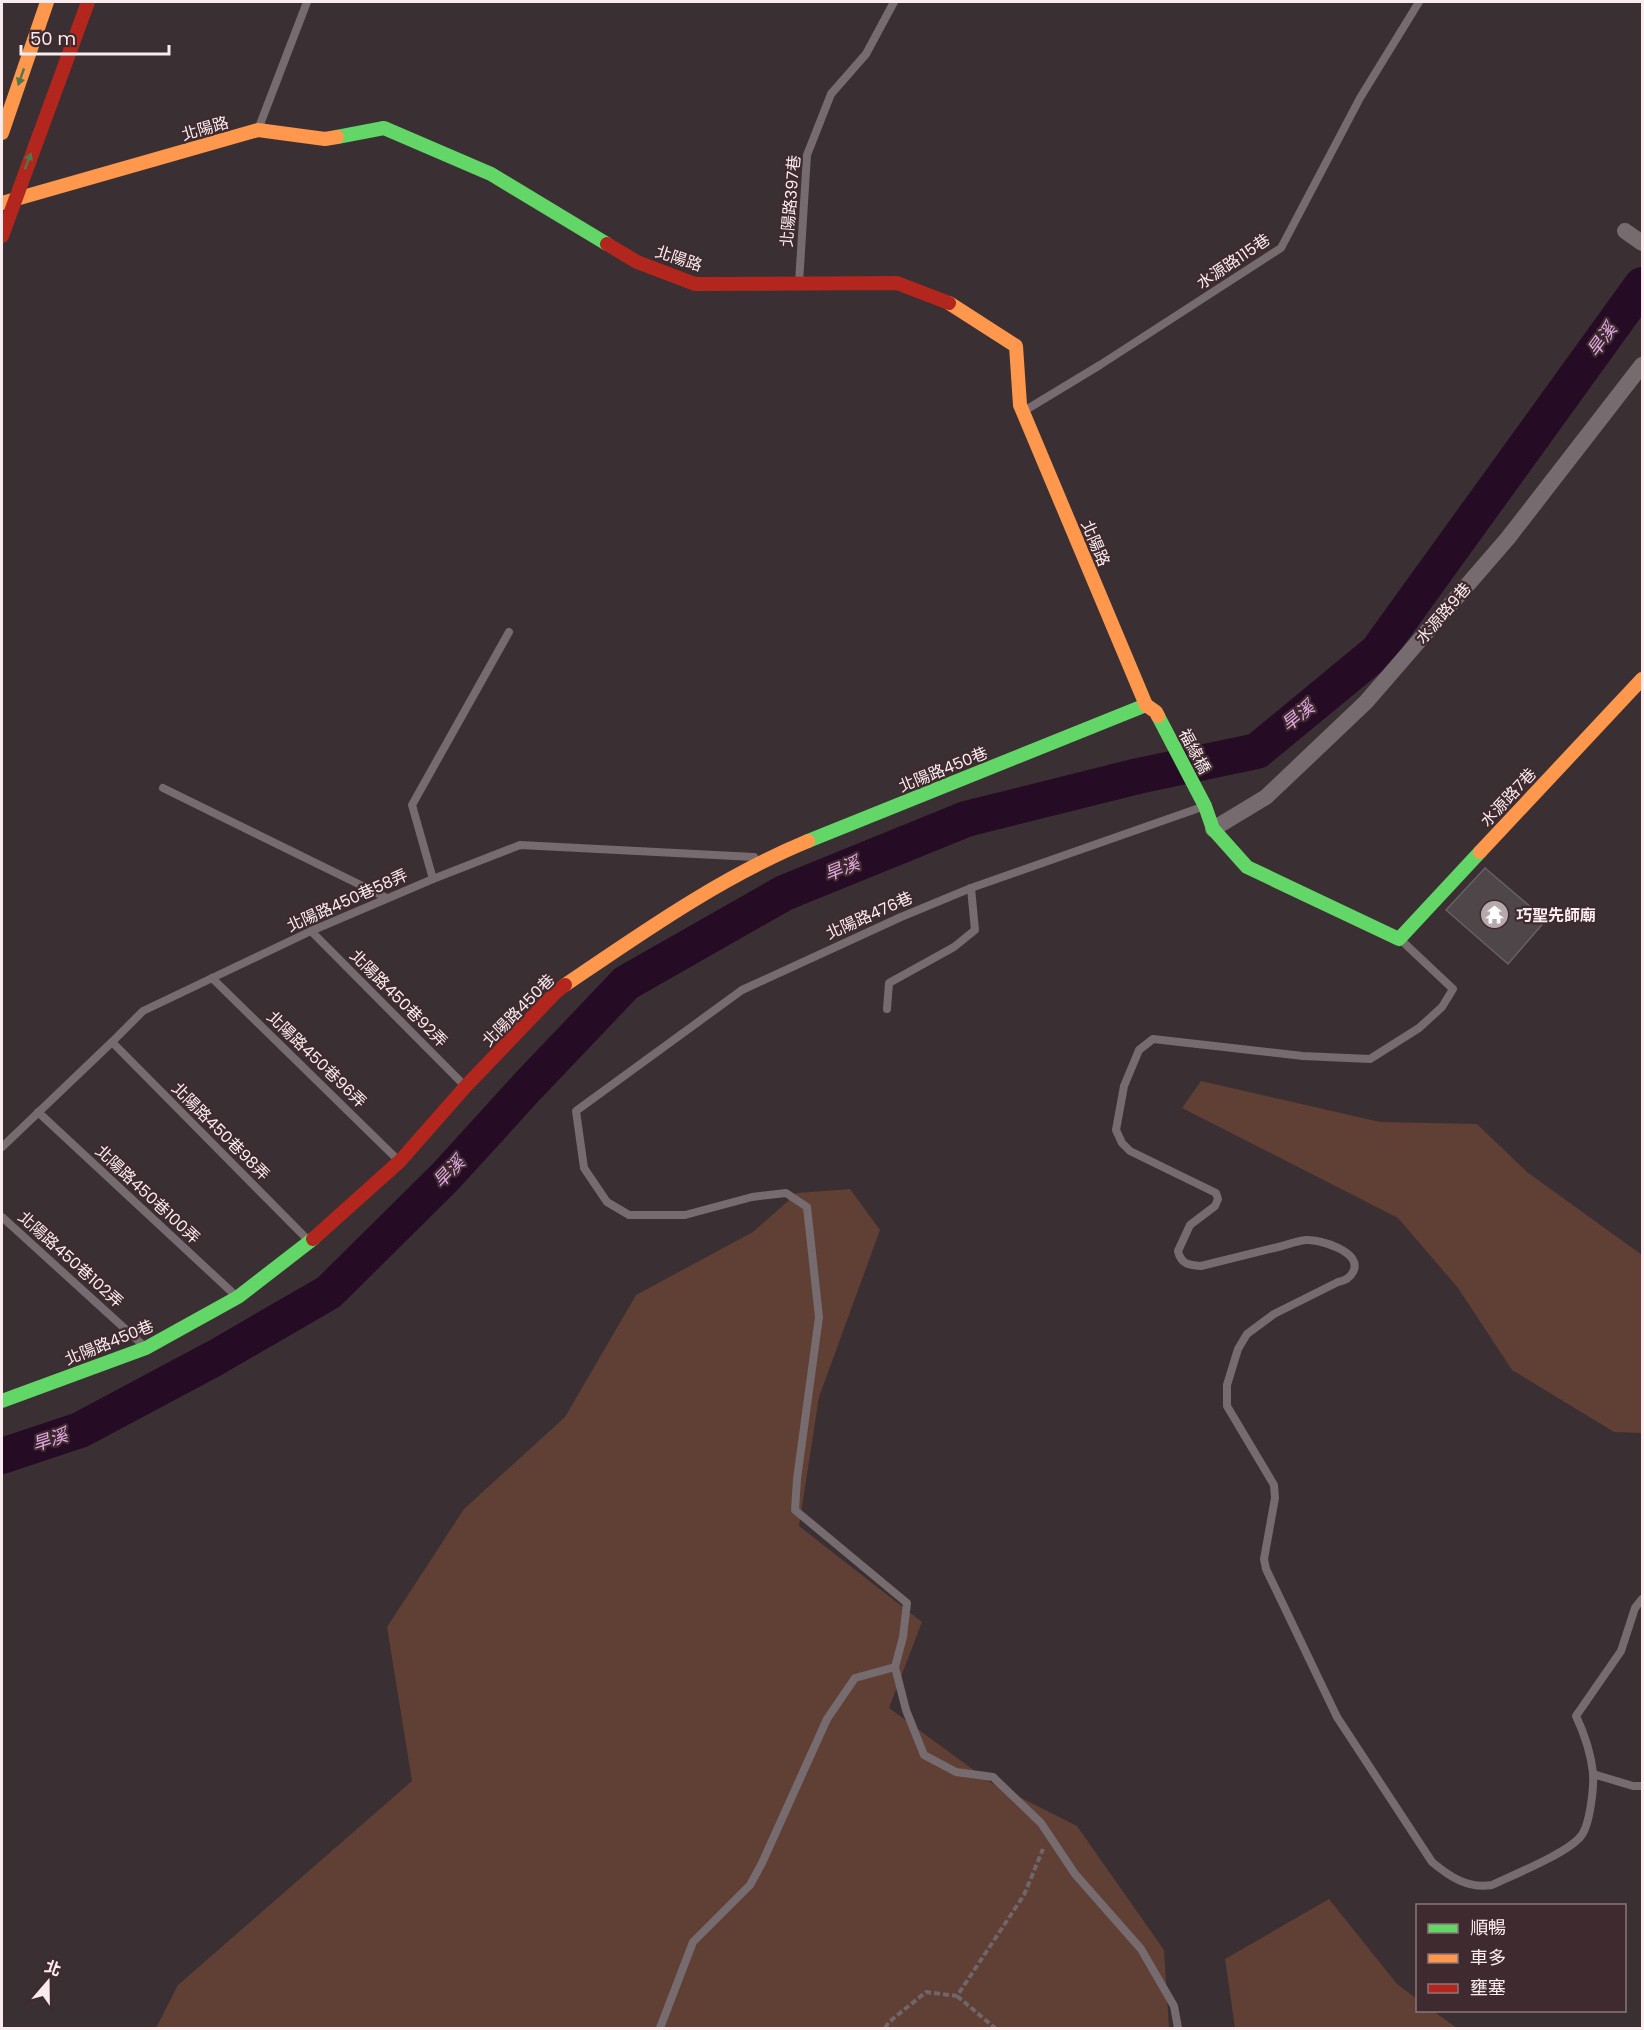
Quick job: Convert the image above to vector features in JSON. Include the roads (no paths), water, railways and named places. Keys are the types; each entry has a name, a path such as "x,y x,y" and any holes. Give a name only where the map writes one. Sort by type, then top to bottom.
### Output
{"street":[{"path":"2,133 47,2"},
{"path":"2,236 8,201 88,2"},
{"name":"北陽路","path":"8,201 258,130 325,139 384,128 491,174 637,262 695,284 897,283 952,304 1016,346 1020,405 1151,708"},
{"path":"1625,231 1642,243"},
{"name":"水源路9巷","path":"1213,828 1266,797 1366,702 1508,538 1642,365"},
{"name":"水源路7巷","path":"1399,939 1642,679"},
{"name":"福緣橋","path":"1151,708 1205,806"},
{"name":"北陽路450巷","path":"2,1401 146,1348 238,1297 309,1242 400,1161 466,1086 556,992 660,920 767,858 1151,708"},
{"path":"1205,806 1213,828 1247,867 1399,939"}],"lane":[{"path":"258,130 307,2"},
{"name":"北陽路397巷","path":"800,283 807,155 831,94 866,54 894,2"},
{"name":"水源路115巷","path":"1024,411 1100,365 1281,248 1360,98 1419,2"},
{"path":"433,879 412,805 509,632"},
{"path":"162,788 387,898"},
{"name":"北陽路476巷","path":"896,1667 903,1637 907,1603 795,1510 797,1479 819,1317 807,1207 786,1193 752,1197 685,1215 629,1215 607,1202 584,1168 576,1111 742,990 901,917 971,888 1205,806"},
{"name":"北陽路450巷58弄","path":"2,1147 143,1011 311,931 520,845 767,858"},
{"path":"887,1009 889,982 954,947 975,930 971,888"},
{"name":"北陽路450巷92弄","path":"311,931 466,1086"},
{"path":"1399,939 1453,989 1442,1007 1419,1028 1370,1059 1303,1056 1153,1039 1139,1050 1124,1086 1116,1130 1122,1143 1130,1151 1216,1193 1218,1199 1215,1206 1190,1225 1178,1251 1180,1259 1186,1264 1201,1266 1307,1240 1344,1251 1352,1257 1355,1265 1346,1281 1338,1282 1274,1314 1247,1334 1238,1349 1227,1385 1227,1406 1274,1485 1275,1498 1264,1559 1266,1569 1337,1717 1432,1862 1449,1876 1483,1887 1492,1885 1565,1849 1581,1836 1589,1814 1593,1774 1584,1734 1576,1716 1621,1652 1635,1608 1642,1599"},
{"name":"北陽路450巷96弄","path":"212,978 400,1161"},
{"name":"北陽路450巷98弄","path":"112,1042 309,1242"},
{"name":"北陽路450巷100弄","path":"38,1112 238,1297"},
{"name":"北陽路450巷102弄","path":"2,1217 146,1348"},
{"path":"660,2028 693,1942 750,1885 827,1719 855,1678 896,1667 906,1710 924,1755 957,1772 993,1777 1041,1822 1075,1874 1141,1949 1174,2006 1178,2028"},
{"path":"1593,1774 1633,1786 1642,1786"}],"waterway":[{"name":"旱溪","path":"2,1456 80,1430 215,1358 329,1292 446,1176 626,983 784,893 966,819 1138,776 1257,751 1377,652 1642,285"}],"place":[{"name":"巧聖先師廟","path":"1495,915"}]}
